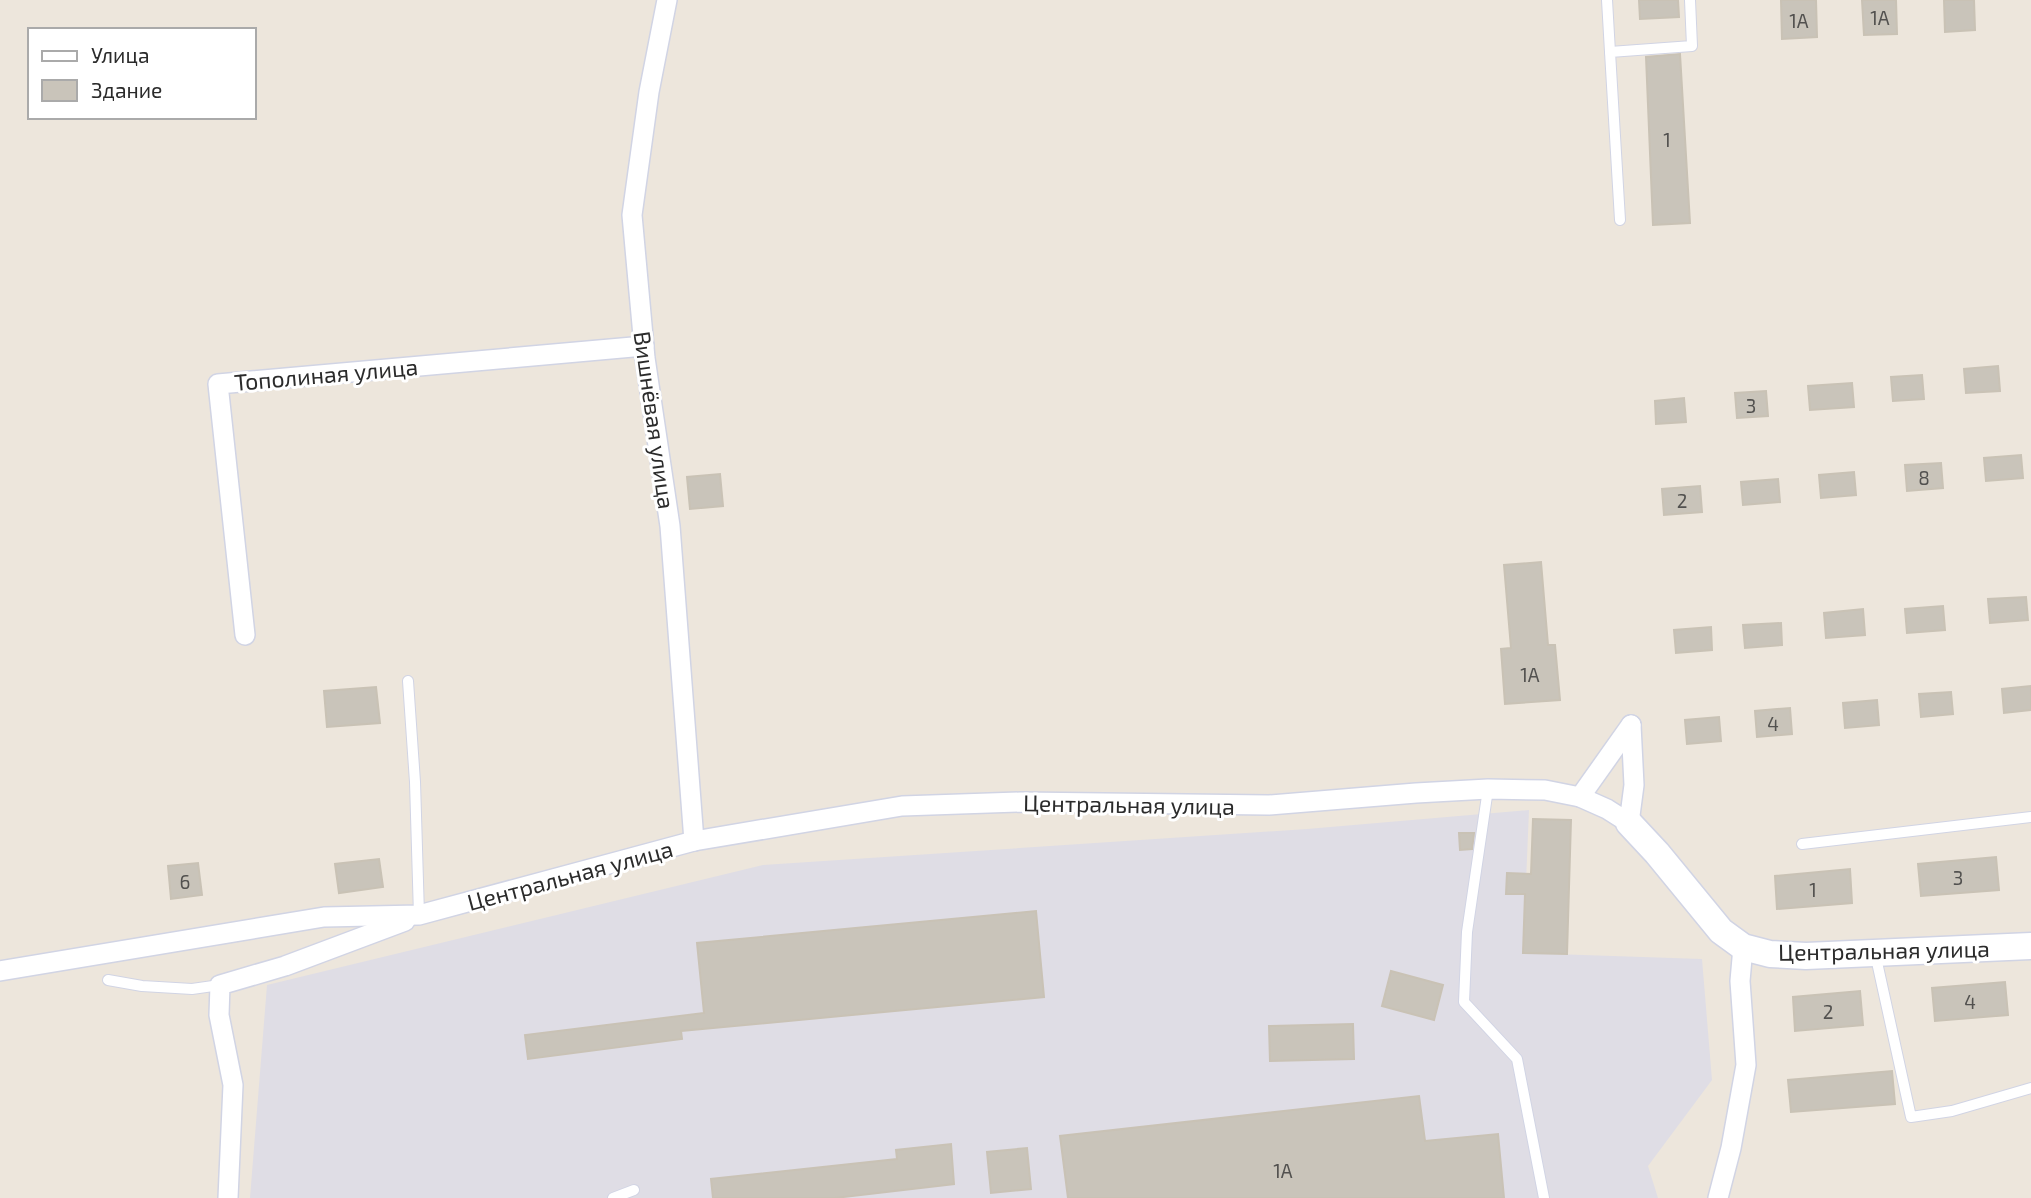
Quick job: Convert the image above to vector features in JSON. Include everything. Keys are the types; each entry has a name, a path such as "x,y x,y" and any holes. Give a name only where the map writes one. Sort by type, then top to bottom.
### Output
{"street":[{"name":"Вишнёвая улица","path":"667,0 649,92 632,215 644,346 670,526 694,841"},
{"name":"Тополиная улица","path":"245,635 218,384 644,346"},
{"path":"1580,797 1631,725 1634,785 1629,822"},
{"name":"Центральная улица","path":"0,971 324,917 419,915 694,841 902,806 1021,802 1269,805 1488,789 1545,790 1580,797 1629,822 1721,931 1743,947 1769,954 1806,956 2031,946"},
{"path":"228,1198 233,1085 219,1015 220,985 285,966 419,915"},
{"path":"1718,1198 1731,1148 1746,1065 1740,981 1743,947"}],"lane":[{"path":"1607,0 1620,220"},
{"path":"1610,52 1692,46 1690,0"},
{"path":"408,681 415,782 419,915"},
{"path":"1488,789 1467,932 1464,1002 1517,1059 1544,1198"},
{"path":"1802,844 2031,817"},
{"path":"1875,953 1911,1117 1952,1111 2031,1088"},
{"path":"107,980 142,986 192,989 220,985"},
{"path":"612,1198 635,1190"}],"shaded area":[{"path":"1529,810 1523,953 1702,959 1712,1080 1648,1166 1658,1198 250,1198 267,985 763,865 1307,829"}],"building":[{"path":"1639,0 1678,0 1679,17 1640,19"},
{"path":"1781,0 1816,0 1817,37 1782,39"},
{"path":"1862,0 1896,0 1897,34 1864,35"},
{"path":"1944,0 1974,0 1975,30 1945,32"},
{"path":"1680,54 1690,223 1653,225 1646,57"},
{"path":"1998,366 2000,391 1966,393 1964,369"},
{"path":"1922,375 1924,399 1893,401 1891,377"},
{"path":"1852,383 1854,407 1810,410 1808,386"},
{"path":"1766,391 1768,416 1737,418 1735,393"},
{"path":"1684,398 1686,422 1656,424 1655,401"},
{"path":"2021,455 2023,478 1986,481 1984,458"},
{"path":"1941,463 1943,488 1907,491 1905,465"},
{"path":"1854,472 1856,495 1821,498 1819,475"},
{"path":"720,474 723,506 690,509 687,477"},
{"path":"1778,479 1780,502 1743,505 1741,482"},
{"path":"1700,486 1702,512 1664,515 1662,489"},
{"path":"1541,562 1548,645 1555,645 1560,700 1505,704 1501,649 1511,648 1504,565"},
{"path":"2026,597 2028,620 1990,623 1988,599"},
{"path":"1943,606 1945,630 1907,633 1905,609"},
{"path":"1863,609 1865,635 1826,638 1824,613"},
{"path":"1781,623 1782,645 1745,648 1743,625"},
{"path":"1711,627 1712,650 1676,653 1674,630"},
{"path":"2031,686 2031,710 2004,713 2002,689"},
{"path":"376,687 380,723 327,727 324,691"},
{"path":"1951,692 1953,714 1921,717 1919,694"},
{"path":"1877,700 1879,725 1845,728 1843,703"},
{"path":"1790,708 1792,734 1757,737 1755,711"},
{"path":"1719,717 1721,741 1687,744 1685,720"},
{"path":"1533,819 1571,820 1567,954 1523,953 1525,894 1506,894 1507,873 1531,874"},
{"path":"1459,833 1474,833 1472,849 1460,850"},
{"path":"1996,857 1999,890 1921,896 1918,864"},
{"path":"379,859 383,887 339,893 335,864"},
{"path":"198,863 202,895 171,899 168,866"},
{"path":"1850,869 1852,903 1777,909 1775,876"},
{"path":"1036,911 1044,997 681,1031 682,1039 528,1059 525,1035 704,1013 697,943"},
{"path":"1391,971 1443,985 1434,1020 1382,1006"},
{"path":"2005,982 2008,1015 1935,1021 1932,988"},
{"path":"1860,991 1863,1025 1795,1031 1793,997"},
{"path":"1353,1024 1354,1059 1270,1061 1269,1026"},
{"path":"1892,1071 1895,1104 1791,1112 1788,1080"},
{"path":"1419,1096 1425,1141 1498,1134 1504,1198 1068,1198 1060,1136"},
{"path":"951,1144 954,1184 835,1198 713,1198 711,1179 897,1159 896,1150"},
{"path":"1027,1148 1031,1189 991,1193 987,1152"}]}
